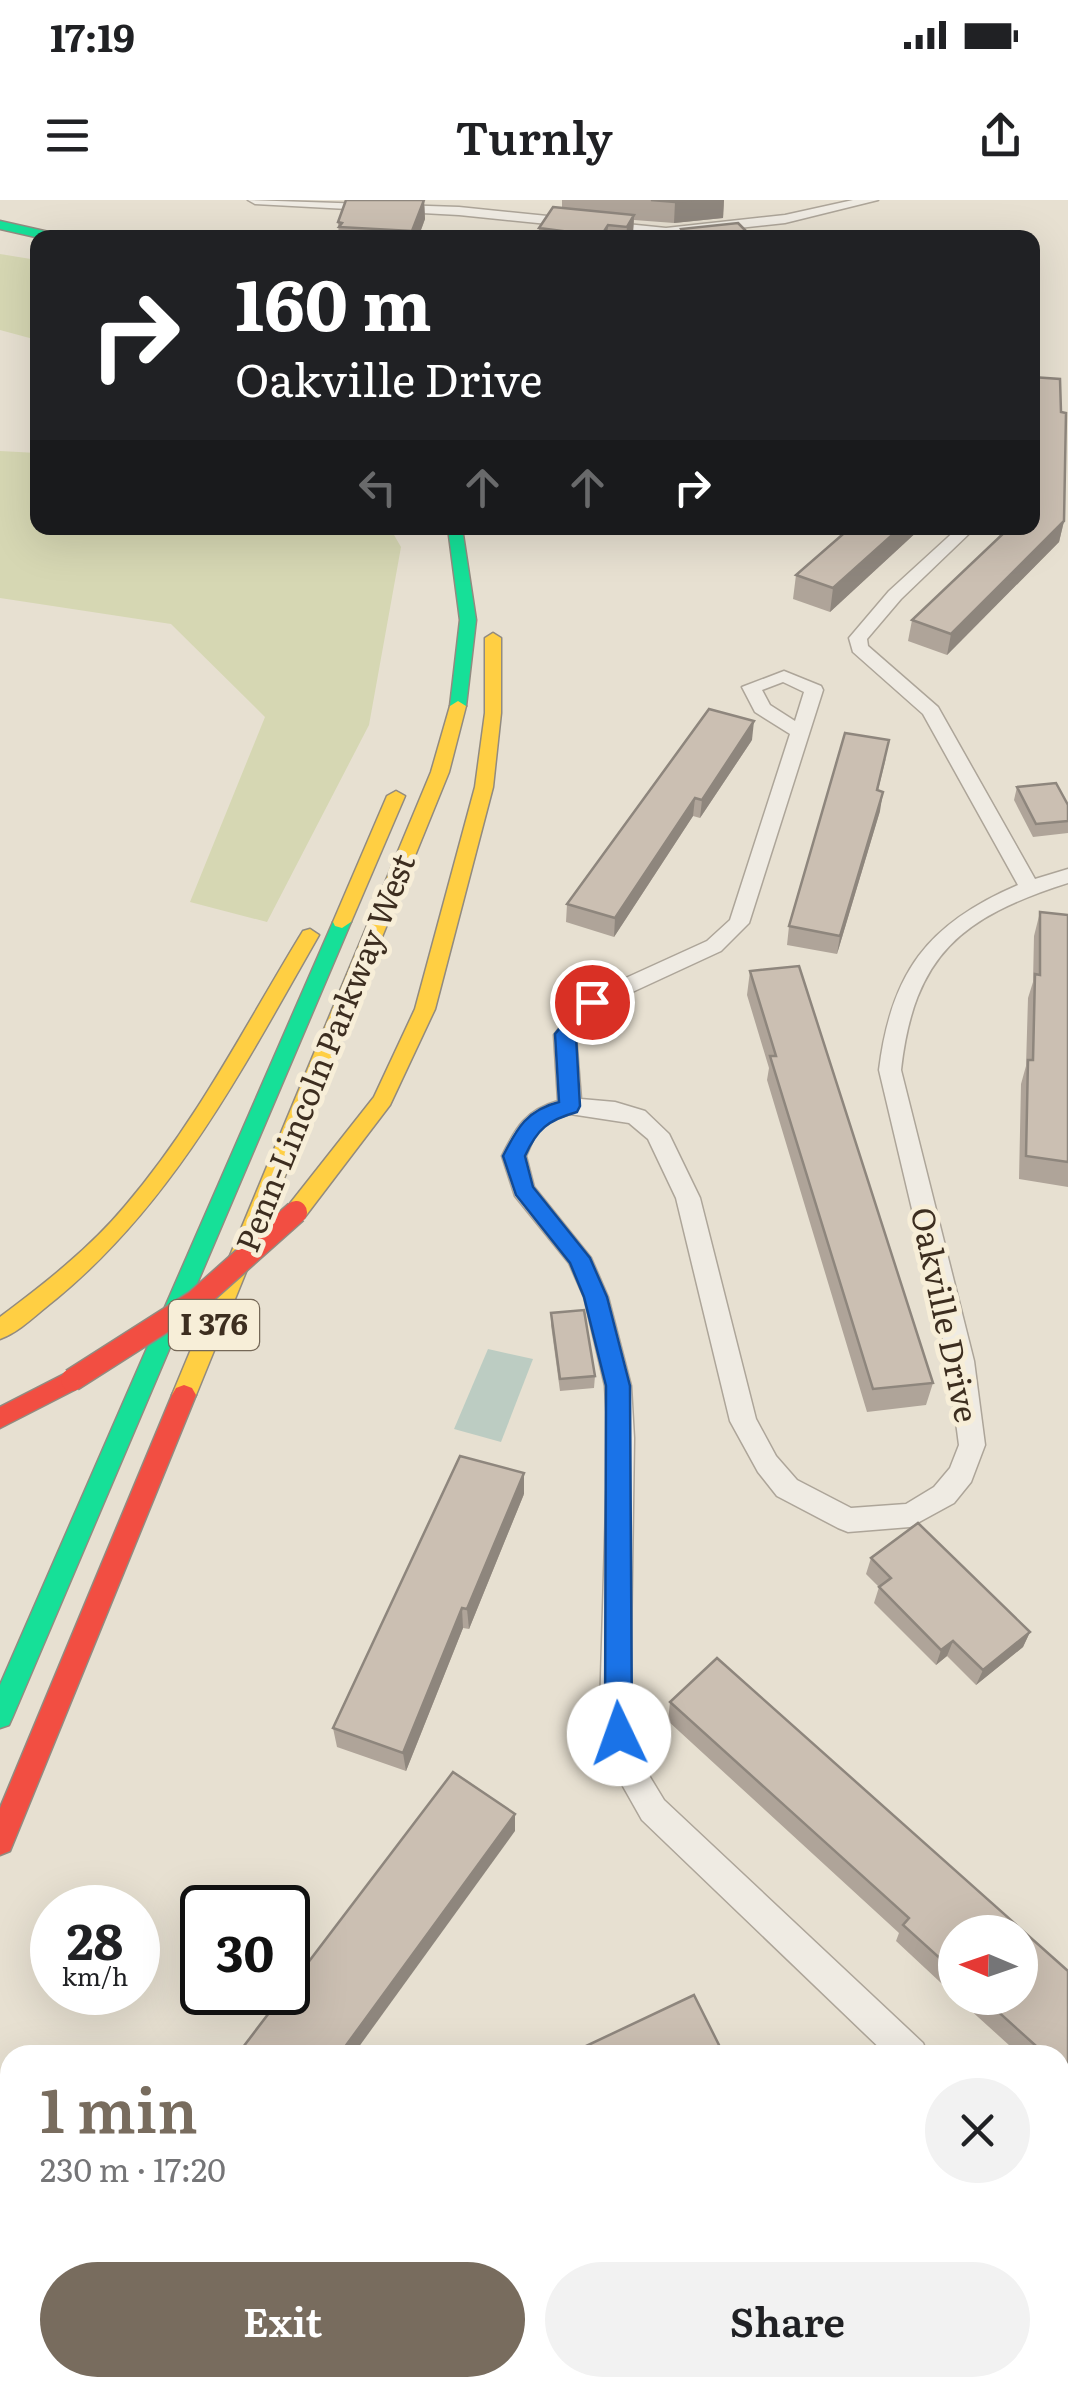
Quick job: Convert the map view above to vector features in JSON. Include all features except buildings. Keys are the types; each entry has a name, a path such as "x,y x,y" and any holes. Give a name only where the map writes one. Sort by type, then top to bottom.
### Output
{"highway":[{"path":"0,225 30,232"},
{"path":"0,237 30,243"},
{"name":"Penn-Lincoln Parkway West","path":"0,1841 440,772 460,704 469,640 467,580 457,535"},
{"path":"0,1418 72,1380 196,1301 296,1212 370,1121 400,1068 427,1004 473,842 490,752 494,658 486,600 459,535"},
{"name":"Penn-Lincoln Parkway West","path":"0,1330 107,1240 178,1154 408,768 0,1716"}],"street":[{"path":"255,200 459,211 650,230"},
{"path":"689,230 774,221 871,200"},
{"path":"960,535 895,595 858,638 859,648 932,711 1029,887"},
{"path":"798,730 739,924 714,946 592,1002 566,1034 570,1106 546,1113 527,1128 514,1156 523,1190 579,1258 596,1297 618,1386 621,1438 615,1710 622,1758 653,1810 900,2045"},
{"name":"Oakville Drive","path":"570,1106 636,1117 657,1134 670,1153 688,1198 743,1421 777,1478 786,1488 848,1520 886,1518 929,1508 961,1474 972,1446 961,1361 890,1070 891,1034 907,986 949,932 985,904 1068,876"}],"green space":[{"path":"0,254 30,259 30,338 0,330"},
{"path":"0,451 30,453 30,535 394,535 401,547 369,725 267,922 190,902 265,717 171,624 0,598"}],"shaded area":[{"path":"488,1349 533,1359 501,1442 454,1429"}],"traffic: fast":[{"path":"0,225 30,232"},
{"path":"456,535 468,620 458,706"},
{"path":"0,1716 342,922"}],"traffic: slow":[{"path":"296,1212 383,1100 425,1009 484,787 493,713 493,638"},
{"path":"184,1395 440,772 458,706"},
{"path":"342,922 396,796"},
{"path":"0,1330 102,1245 158,1181 227,1078 310,935"}],"traffic: jam":[{"path":"72,1380 196,1301 296,1212"},
{"path":"0,1418 72,1380"},
{"path":"0,1841 184,1395"}],"route":[{"path":"592,1002 566,1034 570,1106 546,1113 527,1128 514,1156 516,1176 523,1190 579,1258 596,1297 618,1386 621,1438 615,1710 619,1734"}]}
